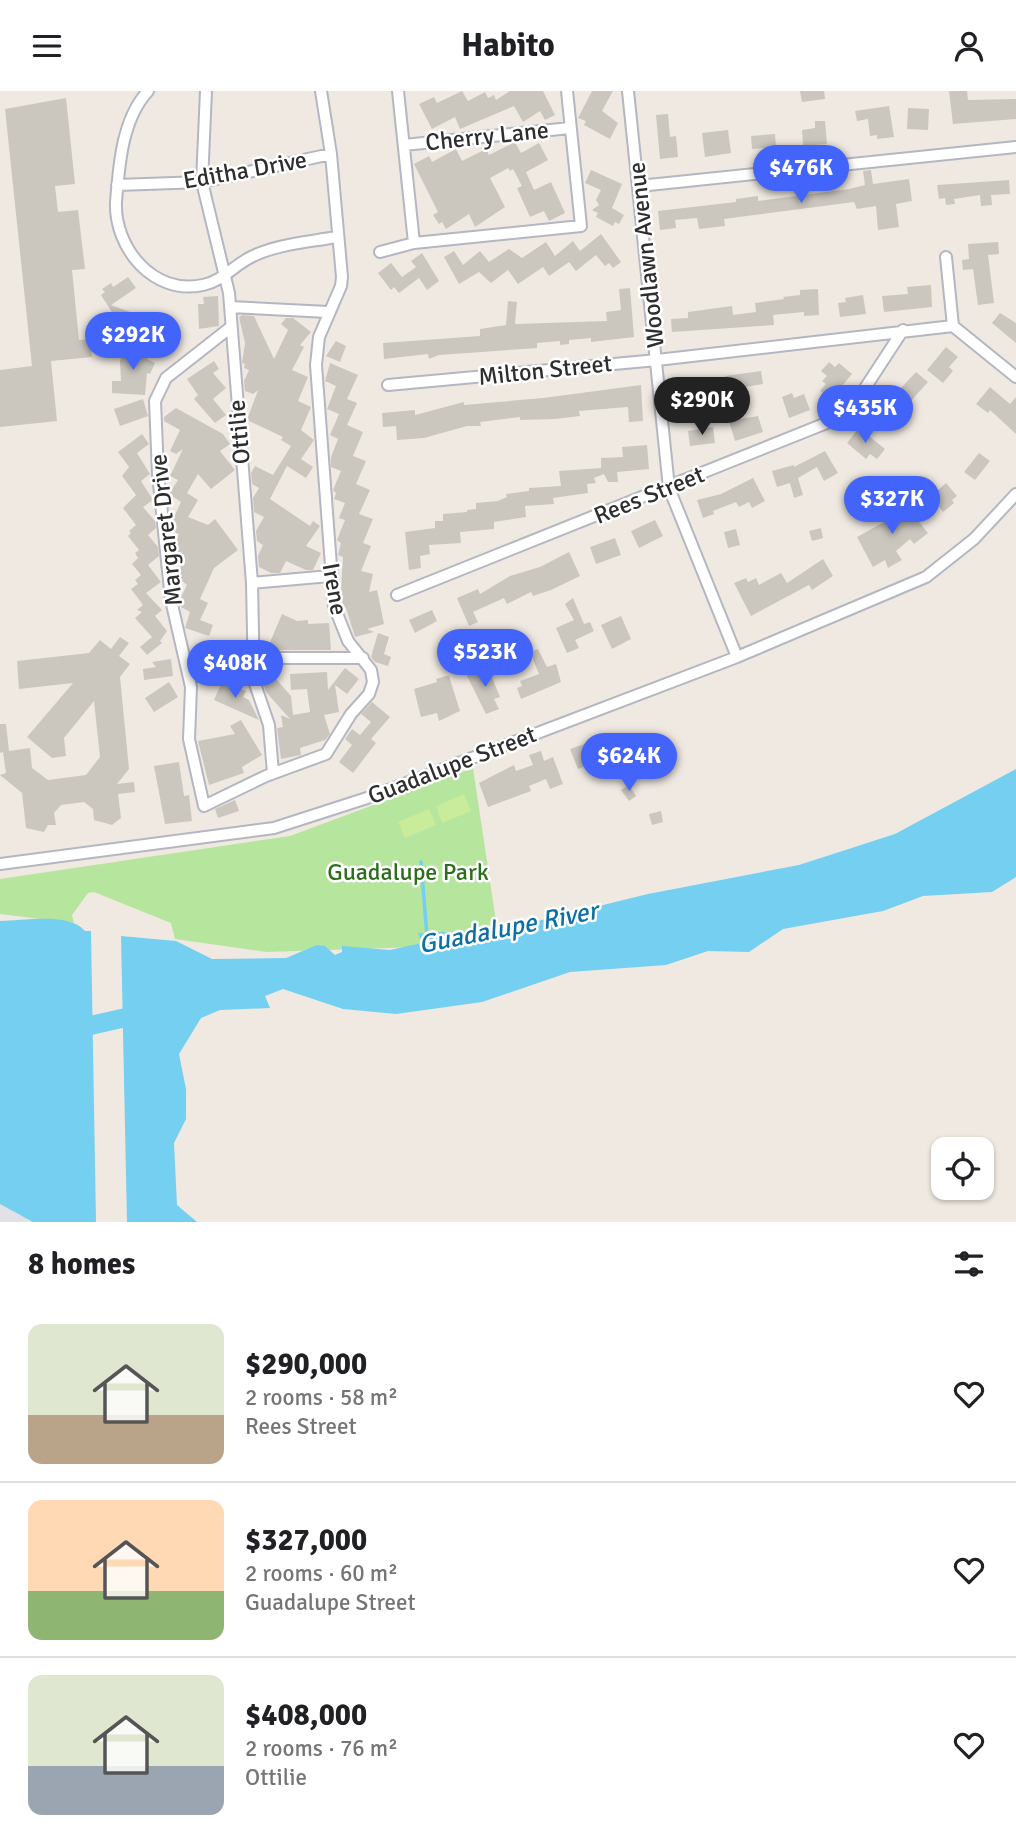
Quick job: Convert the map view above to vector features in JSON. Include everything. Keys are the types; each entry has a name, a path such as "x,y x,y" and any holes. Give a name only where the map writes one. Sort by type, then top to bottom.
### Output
{"street":[{"path":"148,91 138,101 131,119 117,185 119,227 125,246 135,262 164,280 188,285 209,283 252,256 270,249 336,237"},
{"name":"Ottilie","path":"206,91 202,182 225,274 230,307 252,583 254,681 269,725 273,773"},
{"name":"Irene","path":"204,806 273,773 326,754 351,714 369,694 373,682 363,658 348,641 337,615 330,576 316,365 319,337 341,286 331,154 321,91"},
{"path":"398,91 414,243"},
{"path":"380,252 414,243 581,226 567,91"},
{"name":"Woodlawn Avenue","path":"628,91 669,488 737,657"},
{"name":"Cherry Lane","path":"404,145 570,128"},
{"path":"639,186 1016,147"},
{"name":"Editha Drive","path":"117,185 202,182 331,154"},
{"path":"946,257 953,326 1016,377"},
{"path":"230,307 328,312"},
{"name":"Milton Street","path":"388,385 657,360 953,326"},
{"name":"Margaret Drive","path":"204,806 189,739 191,687 171,600 158,474 155,401 166,377 231,327"},
{"name":"Rees Street","path":"397,595 823,425 844,414 854,405 903,330"},
{"name":"Guadalupe Street","path":"0,864 274,828 367,797 737,657 926,577 969,544 1016,494"},
{"path":"252,583 330,576"},
{"path":"188,674 209,678 224,676 254,662 270,658 363,658"}],"shaded area":[{"path":"0,1204 30,1218 33,1222 0,1222"}],"green space":[{"name":"Guadalupe Park","path":"473,768 498,935 417,947 267,952 175,939 171,923 94,892 88,893 72,915 74,923 0,914 0,879 290,836"},
{"path":"464,794 471,811 442,823 436,806"},
{"path":"429,809 436,825 405,838 398,822"}],"water":[{"path":"1016,769 1016,877 992,892 923,896 883,911 783,929 749,952 708,951 666,965 570,972 482,1002 396,1014 343,1009 283,989 265,996 270,1008 220,1010 201,1018 179,1054 186,1089 186,1119 174,1143 177,1205 197,1222 127,1222 121,936 176,941 212,959 286,958 317,945 325,946 335,955 342,952 342,946 390,950 422,943 418,933 501,930 648,894 799,865 895,834"},
{"path":"57,919 91,931 96,1222 33,1222 0,1204 0,921"}],"building":[{"path":"462,91 468,101 485,92 488,98 494,95 496,100 510,91 543,91 555,115 545,120 540,111 523,122 514,106 460,129 455,117 432,129 419,104 434,97 437,103"},
{"path":"592,91 613,91 602,111 618,123 610,139 584,125 586,121 578,118"},
{"path":"800,91 824,91 825,99 802,102"},
{"path":"949,91 967,91 968,100 1016,99 1016,119 953,124"},
{"path":"66,98 75,184 55,186 58,212 78,210 85,269 72,270 79,340 90,339 92,357 51,361 57,421 0,427 0,370 32,366 5,109"},
{"path":"889,106 894,137 877,139 877,135 870,136 868,119 857,121 855,111"},
{"path":"908,108 929,109 928,130 907,129"},
{"path":"668,114 670,137 676,136 678,157 660,159 656,115"},
{"path":"815,121 825,121 827,144 803,146 802,130 815,128"},
{"path":"728,130 731,153 705,157 702,133"},
{"path":"775,134 776,147 752,149 751,136"},
{"path":"515,142 521,153 539,143 548,160 526,172 534,190 551,182 565,213 549,221 544,211 530,217 517,188 522,186 513,169 510,171 508,168 490,178 505,207 475,227 469,214 446,229 442,222 439,224 433,215 438,212 414,164 429,156 432,162 456,149 462,161 486,149 489,155"},
{"path":"591,170 622,184 612,208 624,215 619,224 615,222 613,226 596,217 598,213 592,210 599,205 596,200 601,190 585,183"},
{"path":"871,170 873,184 909,179 912,201 896,204 899,227 878,230 876,206 857,209 854,202 724,219 725,226 699,229 697,218 675,220 676,228 660,230 658,211 736,202 736,199 758,196 758,201 849,189 865,185 863,171"},
{"path":"1009,180 1010,194 991,195 992,205 981,206 980,195 954,199 955,204 946,205 945,198 939,199 937,185"},
{"path":"601,234 621,262 613,268 609,263 605,266 596,255 576,271 569,262 549,276 543,267 518,284 508,270 491,283 479,272 459,284 444,257 454,251 463,265 480,251 489,262 509,249 522,258 546,242 555,256 573,241 580,251"},
{"path":"998,242 999,254 988,255 994,303 978,305 973,269 963,270 962,260 969,259 968,244"},
{"path":"422,253 439,281 427,290 419,278 399,293 394,287 391,290 378,273 391,263 402,277 416,267 411,261"},
{"path":"128,277 136,288 111,305 130,312 118,345 106,340 115,317 101,295 105,292 102,289 111,283 113,287"},
{"path":"931,285 932,307 884,312 882,296 908,294 907,287"},
{"path":"630,288 634,337 591,342 591,338 569,340 569,344 560,345 560,341 537,343 537,348 439,355 429,359 428,354 384,359 383,343 480,336 480,329 506,325 508,301 517,302 515,324 607,321 606,312 621,310 619,289"},
{"path":"818,289 819,315 804,316 804,312 773,315 774,325 672,332 671,319 688,318 688,312 732,306 733,315 756,312 755,303 800,295 800,290"},
{"path":"863,295 866,314 840,317 838,303 846,302 845,298"},
{"path":"218,296 219,326 199,329 198,304 204,304 203,297"},
{"path":"1000,313 1016,323 1016,343 992,323"},
{"path":"254,316 274,359 288,330 281,324 286,318 293,318 311,332 300,345 304,347 292,370 308,377 298,401 311,407 301,430 314,440 301,459 313,467 306,478 287,466 270,499 310,526 313,521 320,526 306,546 321,553 313,570 306,570 286,561 280,573 271,573 259,567 258,556 263,545 257,541 256,531 264,517 254,512 253,498 259,488 252,484 251,473 255,466 273,475 291,446 281,440 283,437 247,420 258,390 253,394 245,391 244,381 249,370 244,368 245,364 242,363 245,343 239,317"},
{"path":"336,341 346,346 340,362 326,356"},
{"path":"127,344 150,353 147,359 155,363 150,374 147,373 145,395 112,393 112,381 121,381 120,361"},
{"path":"946,347 958,357 949,367 953,371 943,383 927,370"},
{"path":"214,361 219,369 213,373 226,388 213,399 226,415 215,423 194,399 198,395 187,379"},
{"path":"829,362 835,367 839,363 852,374 830,400 820,391 826,384 822,381 827,376 821,371"},
{"path":"330,363 358,375 347,399 357,403 347,425 363,432 353,456 366,461 356,484 370,490 359,514 373,519 363,543 371,546 361,571 373,574 369,592 377,590 384,624 367,629 374,632 355,637 346,608 343,607 341,591 343,557 338,555 341,543 337,540 345,520 339,518 345,503 334,499 336,493 333,490 341,471 331,467 331,457 338,439 330,435 339,414 327,409 336,386 325,381"},
{"path":"761,371 763,384 727,390 725,376"},
{"path":"916,372 928,382 909,403 904,399 883,425 874,417"},
{"path":"684,383 706,383 706,405 684,405"},
{"path":"641,385 643,421 629,422 628,407 579,411 580,416 555,419 520,420 520,417 480,422 481,426 467,426 424,438 397,440 396,426 383,427 382,413 415,410 415,415 464,402 464,405 543,398"},
{"path":"990,387 1010,404 1016,397 1016,434 990,410 988,413 976,404"},
{"path":"792,393 794,398 804,394 810,410 789,418 782,397"},
{"path":"143,399 148,416 120,426 114,409"},
{"path":"176,408 223,434 230,444 220,451 235,470 211,489 198,474 187,493 198,500 188,517 208,525 215,519 238,550 214,568 200,599 208,603 200,620 213,625 209,636 185,628 190,612 181,607 179,601 187,585 177,577 184,559 174,555 173,546 179,534 172,531 171,524 181,502 169,494 178,480 170,476 183,449 176,454 170,451 180,430 164,421 164,417"},
{"path":"758,416 763,432 735,441 729,421"},
{"path":"713,427 715,443 690,446 688,431"},
{"path":"859,428 885,449 877,459 870,454 866,459 847,443"},
{"path":"142,434 149,444 137,453 150,474 141,481 153,500 143,507 155,521 156,528 148,535 158,547 159,556 148,565 161,582 146,593 162,610 155,616 167,631 160,641 162,643 147,655 140,647 152,637 135,618 142,612 137,610 143,605 131,589 138,584 135,580 141,575 132,564 138,558 135,553 139,550 128,536 131,533 129,531 136,525 123,508 136,495 122,476 129,467 118,452"},
{"path":"647,445 649,469 617,472 618,482 608,482 604,474 594,478 596,483 587,484 588,493 553,498 554,504 525,506 526,517 494,522 494,529 460,532 461,543 429,545 430,554 420,556 421,568 409,570 405,532 435,528 435,521 443,521 443,514 467,512 476,509 476,503 498,501 507,497 506,494 529,491 529,488 561,486 559,471 601,468 601,458 623,457 622,447"},
{"path":"825,451 838,473 824,481 817,467 798,478 803,495 794,498 790,483 777,487 772,471 794,467"},
{"path":"979,453 990,461 975,480 964,472"},
{"path":"753,478 765,501 752,508 749,502 739,507 736,502 703,518 697,500 721,494"},
{"path":"946,483 957,496 952,500 954,503 943,512 938,505 933,509 922,497 933,488 936,492"},
{"path":"902,501 928,533 914,544 910,539 896,551 902,560 888,568 885,560 873,567 857,537 893,517 889,512"},
{"path":"655,520 663,536 639,548 631,531"},
{"path":"821,528 823,538 812,541 809,531"},
{"path":"736,529 740,545 728,548 724,532"},
{"path":"615,538 621,555 596,564 590,547"},
{"path":"569,552 580,576 551,590 533,596 531,592 507,604 504,598 473,612 478,622 469,626 457,598 478,589 480,594 510,576 540,567"},
{"path":"823,559 833,576 812,590 809,585 751,616 734,583 746,578 748,582 756,578 759,585 781,573 787,583"},
{"path":"573,598 584,624 590,622 594,631 575,640 579,648 567,653 556,628 574,620 565,604"},
{"path":"432,610 437,621 415,633 409,620"},
{"path":"282,614 297,621 308,620 308,624 329,623 331,650 276,650 268,647"},
{"path":"621,616 631,639 612,649 601,625"},
{"path":"378,633 389,637 384,654 391,657 388,666 375,662 371,657"},
{"path":"120,637 129,643 119,656 130,664 120,677 129,769 117,784 134,782 135,792 118,794 121,818 112,825 94,820 93,809 84,802 61,805 54,813 56,825 48,825 44,832 26,828 22,793 0,775 6,773 3,752 0,753 0,724 6,724 9,751 30,748 32,768 48,780 86,775 100,757 94,701 64,738 66,756 52,758 27,737 73,683 19,689 17,661 89,653 100,640 111,649"},
{"path":"237,642 238,657 215,659 214,643"},
{"path":"538,649 547,667 556,664 561,682 521,699 517,688 522,686 520,681 539,674 530,652"},
{"path":"171,659 173,676 144,680 143,669 156,667 152,662"},
{"path":"487,666 500,697 494,699 499,709 486,714 466,674"},
{"path":"345,668 359,679 347,694 335,685 339,712 324,715 330,734 325,740 300,748 301,755 281,759 277,728 283,727 281,715 290,719 266,692 262,679 270,672 291,696 293,715 310,712 307,689 291,690 290,674 327,672 328,690"},
{"path":"449,676 460,711 439,721 437,713 421,717 414,689 437,682 436,679"},
{"path":"169,682 178,697 154,712 145,698"},
{"path":"222,682 246,691 243,697 249,700 259,720 214,700"},
{"path":"372,702 390,717 371,739 376,743 353,773 339,762 352,745 345,739 352,729 360,735 371,722 361,714"},
{"path":"241,720 262,755 242,767 244,773 209,785 198,741 235,734 230,726"},
{"path":"593,741 600,761 578,769 570,749"},
{"path":"541,751 544,761 553,757 563,784 550,789 546,779 529,786 531,791 488,807 479,783 514,765 516,771 533,765 529,755"},
{"path":"179,762 184,796 189,795 192,821 165,824 154,766"},
{"path":"629,785 636,796 629,801 621,790"},
{"path":"235,800 239,811 218,818 215,809"},
{"path":"661,811 663,822 652,825 649,814"}],"waterway":[{"path":"421,862 427,936"},
{"name":"Guadalupe River","path":"66,1031 146,1013"}]}
